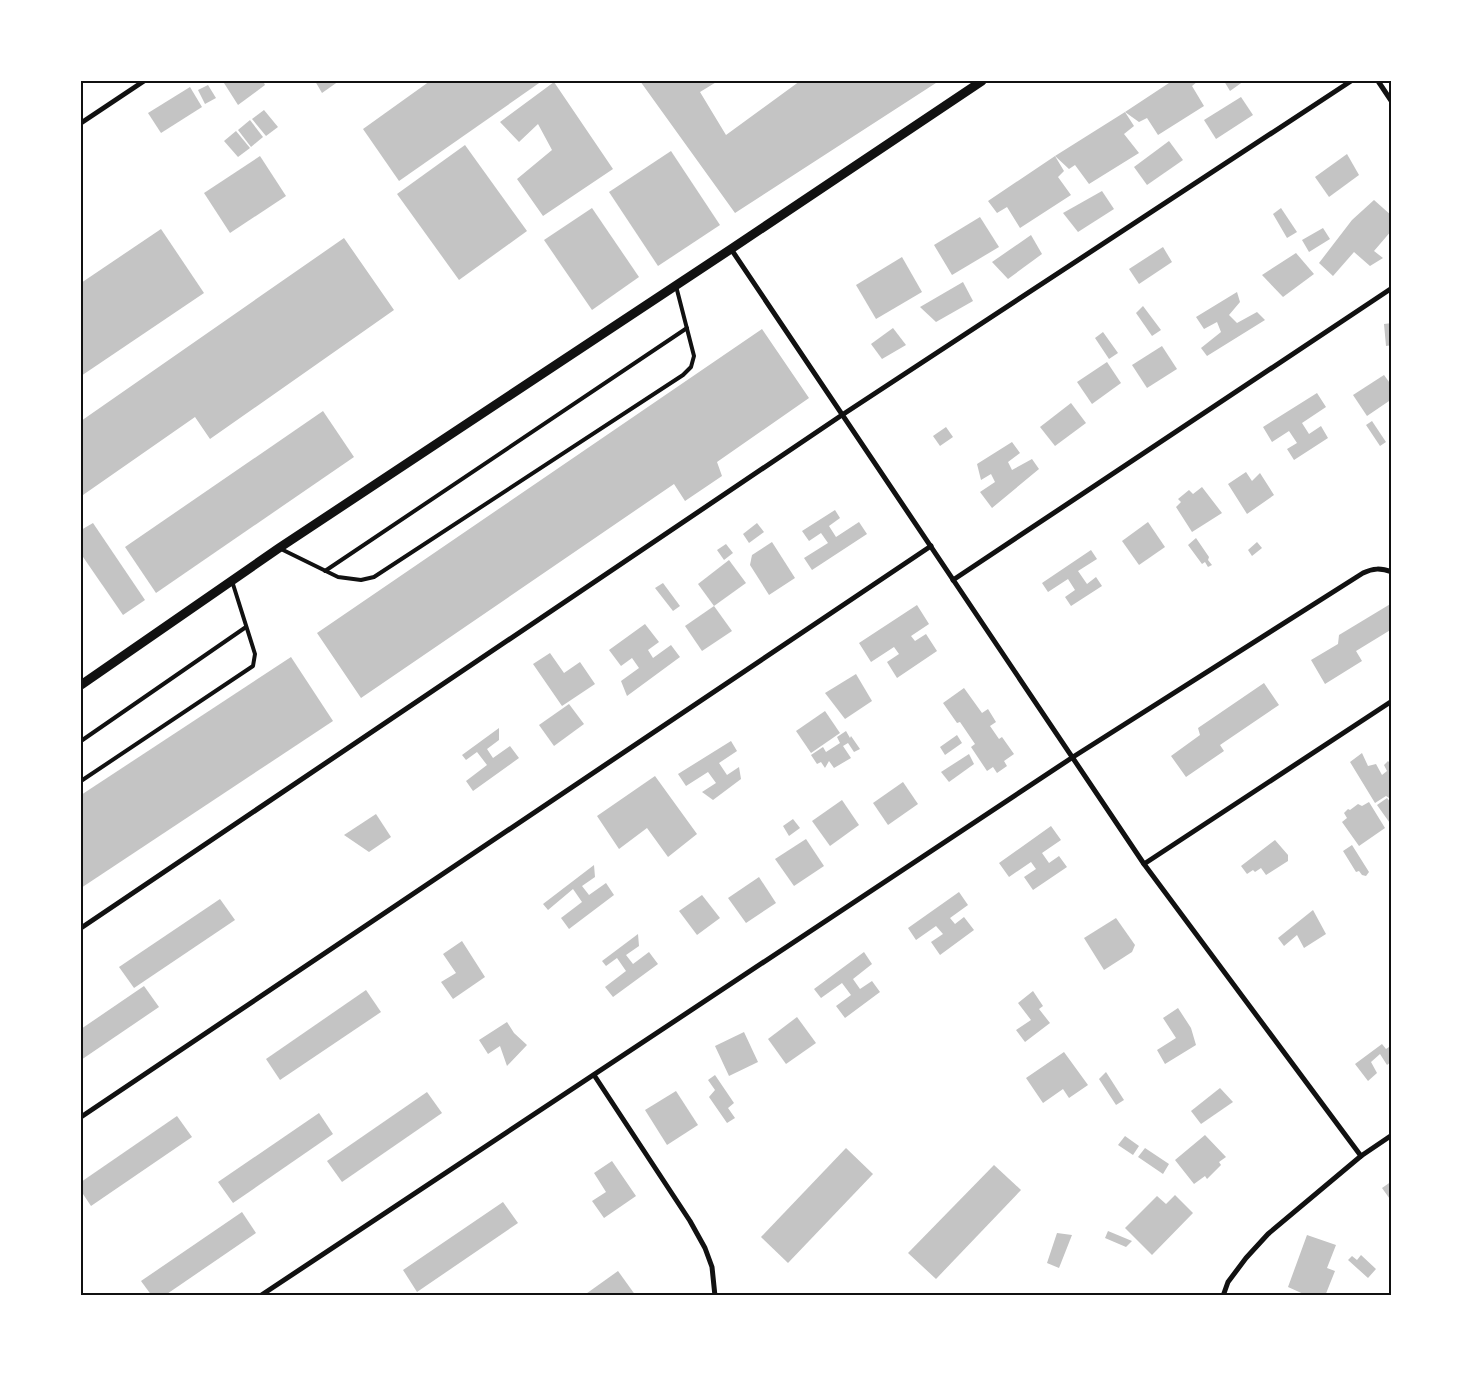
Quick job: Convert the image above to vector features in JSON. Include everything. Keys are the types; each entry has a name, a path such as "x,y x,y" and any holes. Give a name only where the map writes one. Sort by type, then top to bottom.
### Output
{"street":[{"path":"81,123 144,81"},
{"path":"81,685 279,548 982,81"},
{"path":"81,928 842,415 1351,81"},
{"path":"1378,81 1392,102"},
{"path":"731,249 1144,864 1360,1156"},
{"path":"953,580 1392,288"},
{"path":"81,1117 931,546"},
{"path":"260,1296 1073,757 1363,572 1371,569 1382,569 1392,572"},
{"path":"1144,864 1392,701"},
{"path":"594,1075 690,1221 705,1248 712,1267 715,1296"},
{"path":"1223,1296 1228,1282 1246,1258 1268,1234 1360,1156 1392,1135"}],"lane":[{"path":"279,548 338,577 361,580 374,577 683,375 691,367 694,356 676,286"},
{"path":"325,571 687,328"},
{"path":"81,781 253,666 255,654 232,581"},
{"path":"81,741 246,627"}],"building":[{"path":"227,81 263,81 265,85 238,105 224,83"},
{"path":"315,81 339,81 322,93"},
{"path":"430,81 542,81 399,181 363,129"},
{"path":"640,81 718,81 700,92 726,135 800,81 939,81 735,213"},
{"path":"1172,81 1198,81 1192,86 1204,106 1158,135 1147,118 1139,122 1125,112"},
{"path":"1224,81 1244,81 1230,91"},
{"path":"554,82 613,169 543,216 517,179 552,150 538,124 519,142 500,122"},
{"path":"208,85 216,98 205,104 198,90"},
{"path":"190,87 202,107 161,133 148,113"},
{"path":"1241,97 1253,115 1216,139 1204,120"},
{"path":"264,110 278,127 266,136 252,119"},
{"path":"1125,112 1134,126 1124,134 1139,153 1089,184 1075,165 1069,169 1055,156"},
{"path":"250,120 263,137 251,147 238,130"},
{"path":"236,131 250,148 238,157 224,141"},
{"path":"1169,141 1183,160 1147,185 1134,167"},
{"path":"465,145 527,231 459,280 397,194"},
{"path":"671,151 720,225 658,266 609,192"},
{"path":"1347,154 1359,175 1329,197 1315,177"},
{"path":"260,156 286,196 230,233 204,193"},
{"path":"1055,156 1064,171 1058,177 1071,195 1020,228 1007,207 997,213 988,201"},
{"path":"1102,191 1114,209 1078,232 1063,213"},
{"path":"1374,200 1392,216 1392,230 1374,251 1383,258 1370,266 1354,252 1333,276 1319,263 1352,220"},
{"path":"592,208 639,277 592,310 544,240"},
{"path":"1281,208 1297,232 1287,238 1273,214"},
{"path":"980,217 999,247 952,275 934,245"},
{"path":"1323,228 1330,239 1309,252 1302,240"},
{"path":"161,229 204,293 81,376 81,283"},
{"path":"1031,235 1042,254 1008,279 992,262"},
{"path":"344,238 394,310 210,439 195,417 83,495 81,493 81,421"},
{"path":"1163,247 1172,262 1139,284 1129,269"},
{"path":"1296,253 1314,274 1283,297 1262,275"},
{"path":"902,257 922,292 876,319 856,285"},
{"path":"963,282 973,301 936,322 920,307"},
{"path":"1237,292 1240,302 1229,315 1237,323 1257,312 1265,320 1207,356 1201,348 1221,332 1217,322 1204,329 1196,317"},
{"path":"1143,306 1161,330 1152,336 1136,313"},
{"path":"1392,323 1392,345 1386,346 1384,324"},
{"path":"893,328 906,345 882,359 871,344"},
{"path":"762,329 809,398 717,462 722,476 685,501 674,484 361,698 317,633"},
{"path":"1103,332 1118,353 1109,359 1095,338"},
{"path":"1162,346 1177,369 1147,388 1132,365"},
{"path":"1107,362 1121,383 1092,404 1077,382"},
{"path":"1384,375 1392,386 1392,399 1367,416 1353,395"},
{"path":"1317,393 1326,407 1302,423 1309,434 1321,426 1328,438 1294,460 1287,449 1297,443 1289,431 1272,442 1263,427"},
{"path":"1071,403 1086,423 1055,446 1040,427"},
{"path":"323,411 354,457 156,593 125,547"},
{"path":"1372,421 1386,442 1380,446 1366,425"},
{"path":"946,427 953,437 940,446 933,436"},
{"path":"1012,442 1020,453 1008,462 1012,470 1032,459 1039,469 992,508 980,492 995,482 991,474 981,480 977,464"},
{"path":"1246,472 1252,481 1260,473 1274,495 1247,514 1228,484"},
{"path":"1202,487 1222,513 1192,532 1176,507 1181,502 1178,499 1189,490 1193,494"},
{"path":"835,510 840,518 829,526 836,537 859,522 867,534 812,570 804,558 828,543 821,533 809,541 802,531"},
{"path":"1148,522 1165,547 1139,565 1122,541"},
{"path":"93,523 145,600 123,615 81,554 81,530"},
{"path":"757,523 764,532 749,543 743,534"},
{"path":"1196,538 1209,557 1208,560 1212,565 1208,567 1205,562 1202,564 1188,545"},
{"path":"772,542 795,578 769,595 750,565 752,555"},
{"path":"1257,542 1262,548 1252,556 1248,550"},
{"path":"726,544 733,553 724,560 717,550"},
{"path":"1091,550 1097,559 1078,571 1087,584 1096,577 1102,586 1071,606 1065,597 1075,590 1068,579 1048,592 1042,583"},
{"path":"729,560 746,583 714,606 698,584"},
{"path":"663,583 680,606 673,611 655,588"},
{"path":"1392,603 1392,629 1356,651 1362,661 1325,684 1311,660 1338,644 1339,635"},
{"path":"917,605 929,624 911,636 915,641 926,634 937,651 897,678 887,662 899,654 894,647 871,662 859,643"},
{"path":"714,606 732,631 702,651 685,626"},
{"path":"645,624 659,642 648,650 653,658 671,645 680,657 627,696 621,681 639,668 632,658 621,666 609,650"},
{"path":"550,653 564,673 580,662 595,684 562,706 533,664"},
{"path":"291,657 333,721 81,888 81,795"},
{"path":"856,674 872,701 845,719 825,693"},
{"path":"1264,683 1279,705 1220,745 1224,751 1186,777 1171,756 1200,735 1198,728"},
{"path":"964,688 982,713 988,709 996,722 990,726 999,739 1002,737 1014,754 1004,761 1007,766 997,773 993,767 987,771 971,747 975,744 960,722 957,723 943,703"},
{"path":"569,704 584,724 554,746 539,725"},
{"path":"825,711 840,733 811,753 796,731"},
{"path":"499,728 499,740 487,749 493,758 510,746 519,758 473,791 466,781 487,765 477,752 466,760 462,755"},
{"path":"846,731 860,749 854,752 848,743 843,746 851,758 834,768 829,761 825,768 821,762 817,764 811,755 823,747 826,752 840,743 837,737"},
{"path":"957,735 962,743 945,755 940,747"},
{"path":"731,741 737,751 719,763 727,775 739,767 741,779 713,800 702,792 716,783 708,772 686,786 678,774"},
{"path":"1362,753 1368,766 1376,764 1382,775 1387,771 1384,765 1388,761 1390,763 1392,761 1392,800 1386,796 1375,803 1350,762"},
{"path":"969,754 974,764 949,782 941,772"},
{"path":"655,776 697,834 668,857 647,828 619,849 597,816"},
{"path":"903,782 918,804 888,825 873,803"},
{"path":"1387,798 1392,804 1392,826 1377,805"},
{"path":"842,800 859,825 830,846 812,821"},
{"path":"1369,802 1385,828 1359,846 1342,822 1347,818 1344,813 1358,804 1362,806"},
{"path":"376,814 391,837 369,852 344,835"},
{"path":"793,819 800,828 789,836 783,826"},
{"path":"1051,826 1061,840 1042,853 1049,863 1059,856 1067,867 1033,890 1024,877 1036,869 1031,862 1009,877 999,863"},
{"path":"806,839 824,866 794,886 775,859"},
{"path":"1275,840 1288,855 1288,861 1266,875 1261,868 1247,874 1241,866"},
{"path":"1352,845 1369,872 1366,876 1362,875 1359,871 1356,872 1343,851"},
{"path":"594,865 595,877 582,886 589,895 606,883 614,895 569,929 561,918 582,902 573,889 548,910 543,904"},
{"path":"759,877 776,903 746,923 728,898"},
{"path":"959,892 968,905 950,918 955,924 964,917 974,930 940,955 931,942 943,934 936,926 916,940 908,928"},
{"path":"702,895 720,918 697,935 679,911"},
{"path":"220,899 235,920 134,988 119,967"},
{"path":"1313,910 1326,934 1304,948 1297,935 1284,946 1278,938"},
{"path":"1116,918 1135,945 1132,952 1104,970 1084,938"},
{"path":"638,934 639,946 626,955 633,964 649,952 658,964 613,997 605,987 626,971 617,958 606,966 602,961"},
{"path":"462,941 485,977 453,999 441,982 456,973 443,954"},
{"path":"864,952 872,964 853,979 860,989 872,981 880,992 845,1018 836,1006 851,995 842,983 821,998 814,989"},
{"path":"144,986 159,1007 81,1060 81,1029"},
{"path":"366,990 381,1012 280,1080 266,1059"},
{"path":"1033,991 1043,1006 1039,1009 1050,1023 1025,1042 1016,1030 1031,1020 1018,1003"},
{"path":"1178,1008 1191,1028 1196,1045 1165,1064 1157,1050 1176,1038 1163,1018"},
{"path":"797,1017 816,1043 786,1064 768,1039"},
{"path":"507,1022 514,1033 527,1045 507,1066 500,1046 488,1054 479,1040"},
{"path":"744,1032 758,1062 729,1076 715,1046"},
{"path":"1382,1044 1386,1049 1392,1045 1392,1061 1387,1065 1380,1054 1371,1062 1377,1073 1368,1081 1355,1064"},
{"path":"1064,1052 1088,1085 1069,1098 1063,1089 1043,1103 1026,1078"},
{"path":"1106,1072 1124,1100 1116,1105 1099,1079"},
{"path":"715,1075 734,1103 728,1108 735,1118 727,1123 709,1097 715,1090 708,1080"},
{"path":"1220,1088 1233,1102 1201,1124 1191,1111"},
{"path":"676,1091 698,1125 667,1145 645,1110"},
{"path":"427,1092 442,1113 342,1182 327,1161"},
{"path":"319,1113 333,1134 233,1203 218,1182"},
{"path":"177,1116 192,1137 91,1206 81,1191 81,1182"},
{"path":"1205,1135 1226,1157 1219,1162 1221,1165 1207,1179 1205,1176 1194,1184 1175,1160"},
{"path":"1125,1136 1139,1146 1133,1155 1118,1145"},
{"path":"846,1148 873,1174 788,1263 761,1237"},
{"path":"1145,1148 1169,1164 1163,1174 1138,1157"},
{"path":"612,1161 636,1196 604,1218 592,1201 606,1192 594,1173"},
{"path":"994,1165 1021,1190 936,1279 908,1253"},
{"path":"1392,1181 1392,1202 1382,1188"},
{"path":"1175,1195 1193,1213 1152,1255 1125,1228 1157,1196 1166,1204"},
{"path":"503,1202 518,1223 417,1292 403,1270"},
{"path":"242,1212 256,1233 164,1296 152,1296 141,1281"},
{"path":"1108,1231 1132,1241 1126,1247 1105,1238"},
{"path":"1057,1233 1072,1235 1059,1268 1047,1263"},
{"path":"1307,1235 1336,1245 1327,1268 1335,1271 1325,1296 1308,1296 1288,1287"},
{"path":"1361,1255 1376,1269 1368,1278 1348,1260 1352,1256 1357,1260"},
{"path":"618,1271 636,1296 583,1296"}]}
